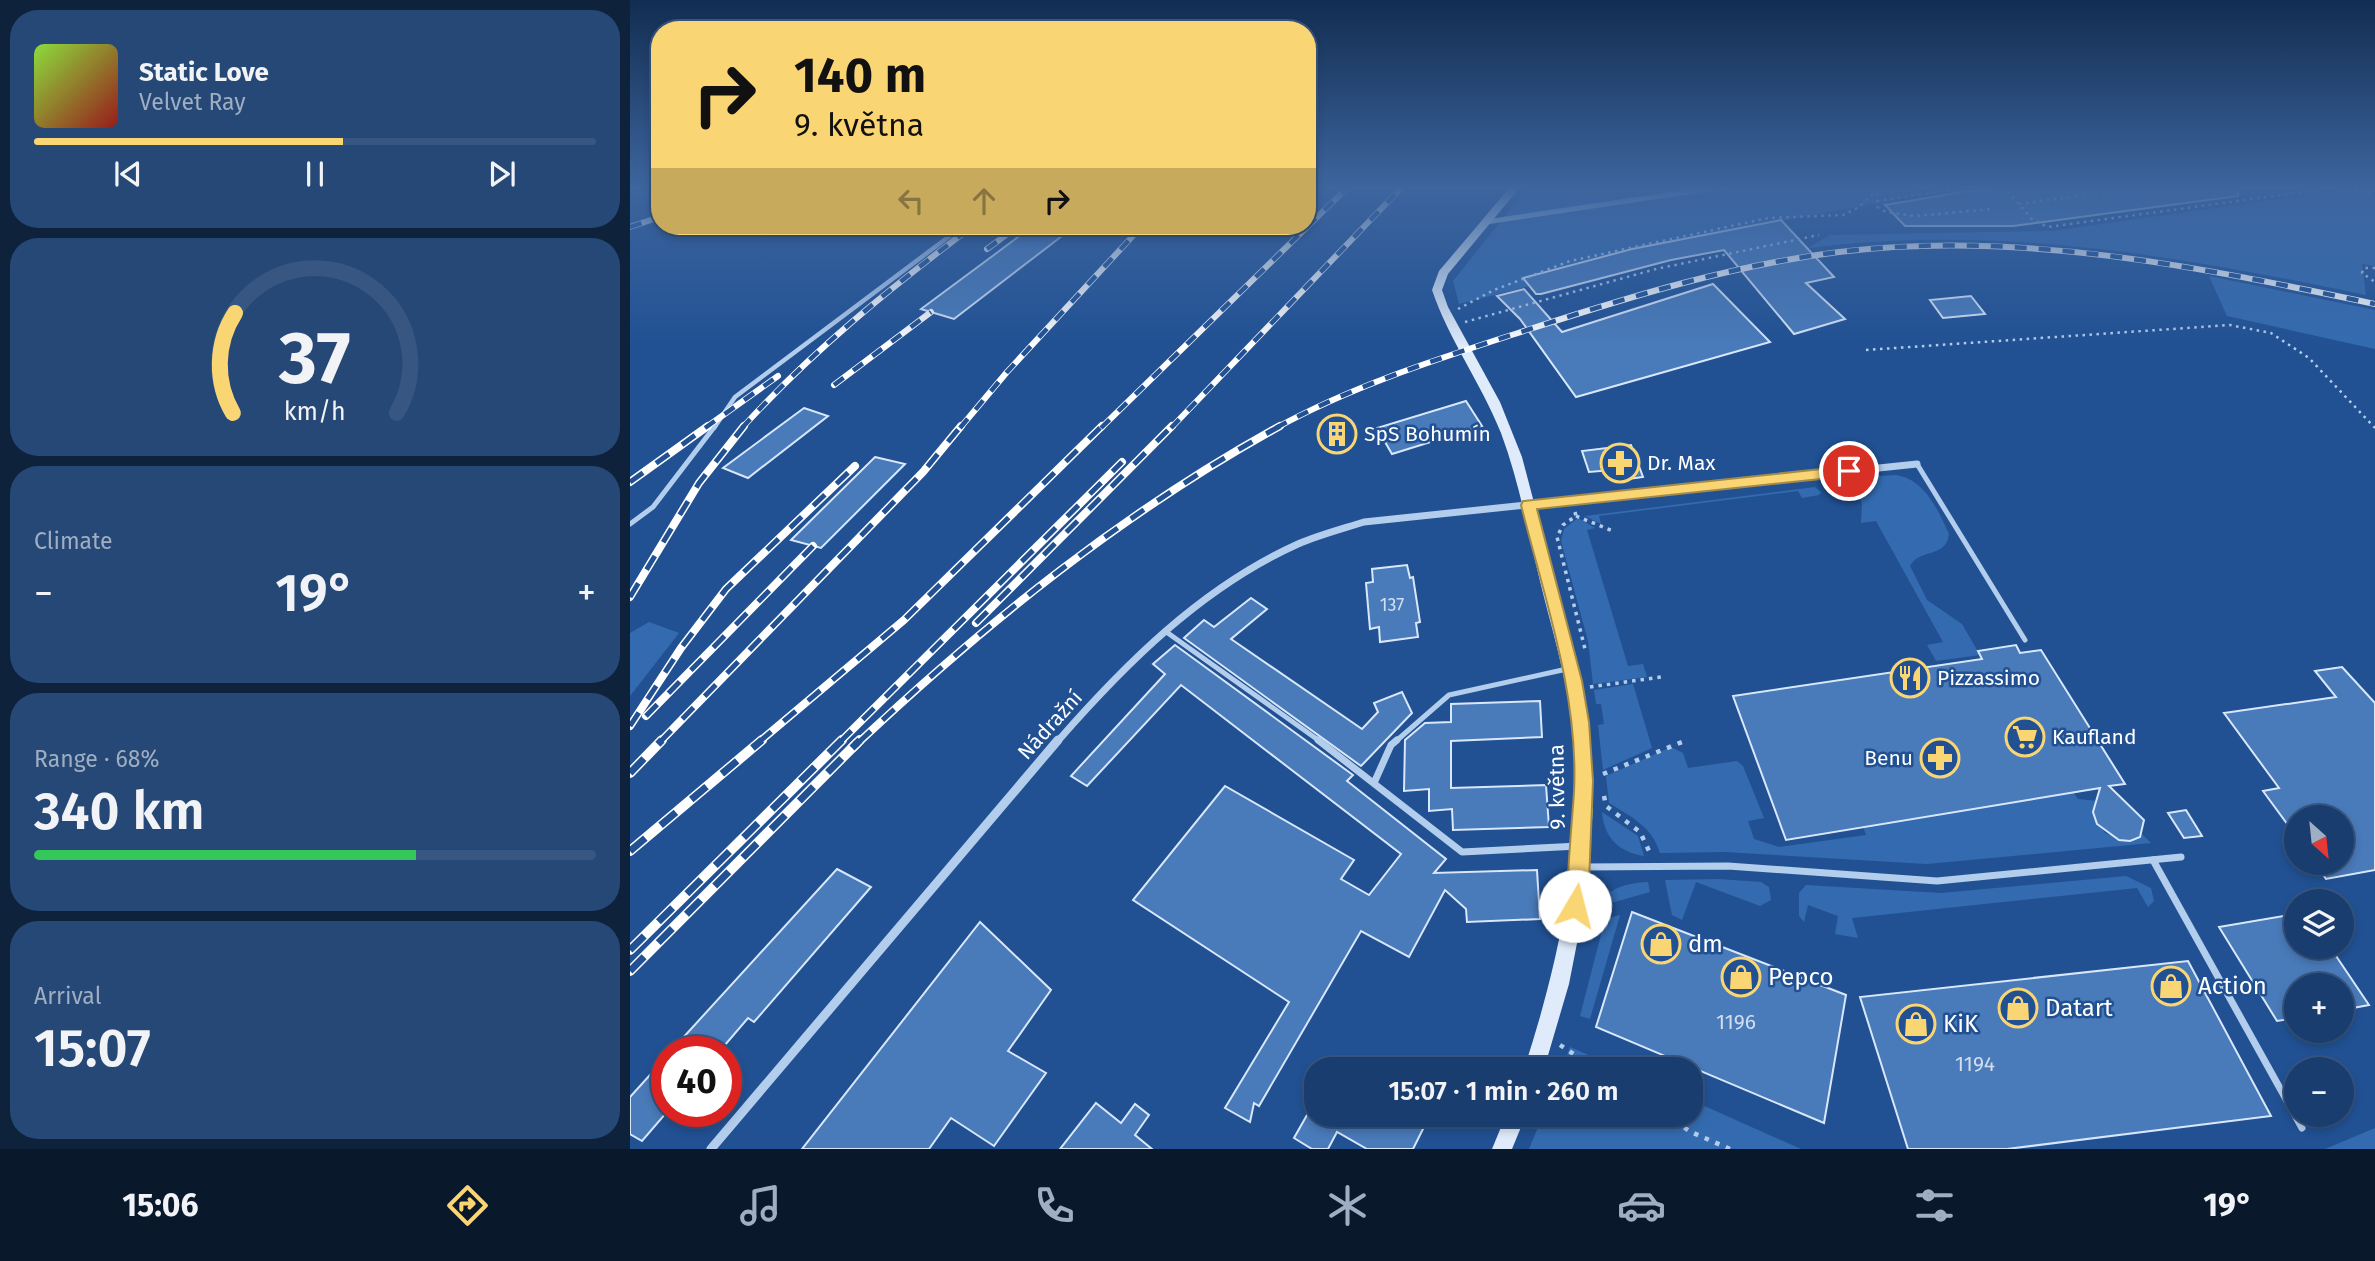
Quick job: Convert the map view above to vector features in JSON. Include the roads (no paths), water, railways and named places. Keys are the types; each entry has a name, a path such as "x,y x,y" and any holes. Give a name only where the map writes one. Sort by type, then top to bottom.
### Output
{"street":[{"name":"9. května","path":"1472,240 1440,279 1437,290 1500,415 1578,666 1584,781 1580,867 1566,954 1538,1057"},
{"path":"1529,505 1917,464"},
{"name":"Nádražní","path":"711,1149 1077,719 1165,631 1253,568 1326,532 1364,522 1529,505"},
{"path":"1502,1149 1512,1127"}],"lane":[{"path":"630,524 653,507 699,451 734,397 945,240"},
{"path":"1917,464 2025,640"},
{"path":"1165,631 1304,730 1462,852 1582,846"},
{"path":"1374,783 1391,745 1449,695 1578,666"},
{"path":"1580,867 1728,866 1937,881 2181,857"},
{"path":"2153,860 2302,1128"}],"railway":[{"path":"742,428 796,373 853,321 955,240"},
{"path":"987,249 1000,240"},
{"path":"960,428 1007,372 1129,240"},
{"path":"1101,428 1294,240"},
{"path":"1171,428 1352,240"},
{"path":"1276,428 1337,398 1401,372 1568,317 1722,273 1839,252 1907,246 2042,249 2176,265 2375,304"},
{"path":"834,385 931,312"},
{"path":"705,428 778,376"},
{"path":"630,482 708,426"},
{"path":"630,597 699,483 744,426"},
{"path":"660,742 923,472 961,426"},
{"path":"759,742 904,620 1102,426"},
{"path":"976,623 1172,426"},
{"path":"859,742 957,654 1059,571 1167,495 1280,426"},
{"path":"840,742 1122,462"},
{"path":"630,726 681,648 726,589 855,466"},
{"path":"646,716 813,546"},
{"path":"630,773 662,740"},
{"path":"630,851 762,740"},
{"path":"630,950 842,740"},
{"path":"857,743 860,740"},
{"path":"630,971 857,743"},
{"path":"852,748 857,743"}],"place":[{"name":"SpS Bohumín","path":"1337,434"},
{"name":"Dr. Max","path":"1620,463"},
{"name":"Pizzassimo","path":"1910,678"},
{"name":"Kaufland","path":"2025,737"},
{"name":"Benu","path":"1940,758"},
{"name":"dm","path":"1661,944"},
{"name":"Pepco","path":"1741,977"},
{"name":"Action","path":"2171,986"},
{"name":"Datart","path":"2018,1008"},
{"name":"KiK","path":"1916,1024"}]}
